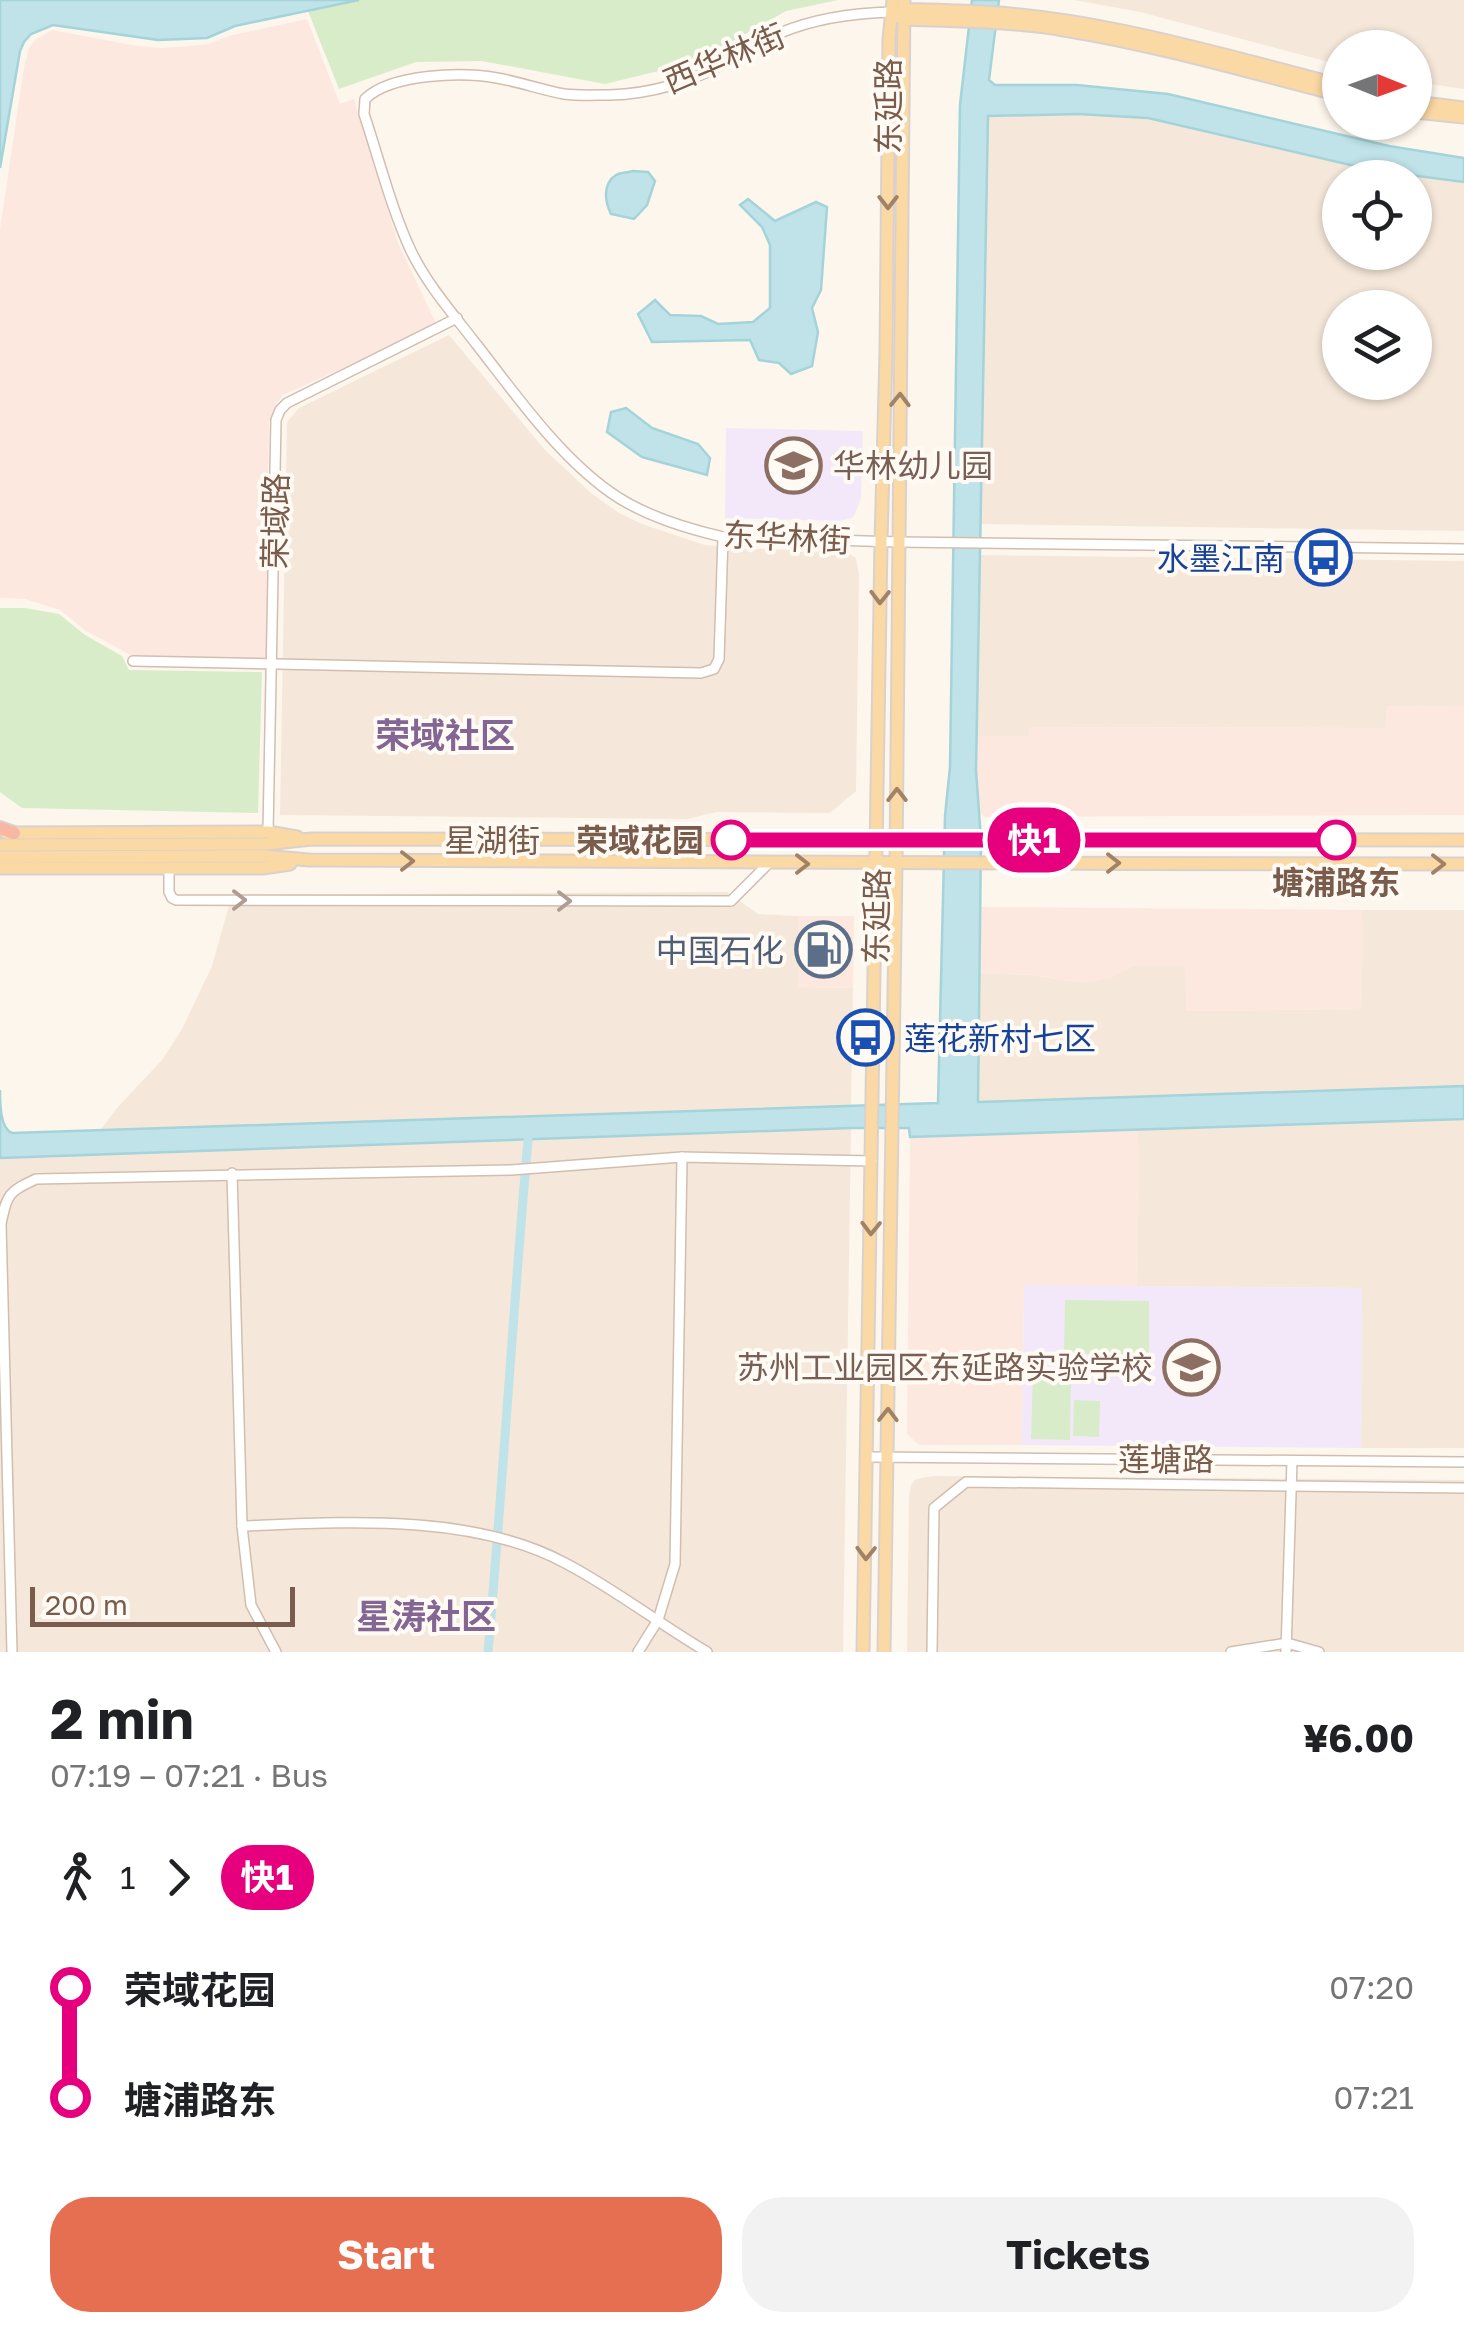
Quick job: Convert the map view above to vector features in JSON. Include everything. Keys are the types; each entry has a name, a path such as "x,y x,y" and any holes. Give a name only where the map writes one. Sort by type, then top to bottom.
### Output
{"main road":[{"name":"西华林街","path":"899,8 1063,29 1322,91"},
{"name":"东延路","path":"863,1652 881,542 899,8"},
{"name":"东延路","path":"884,1652 897,840 899,8"},
{"name":"西华林街","path":"998,18 1034,16 1096,26 1322,82"},
{"path":"1432,104 1464,108"},
{"path":"1432,114 1464,117"},
{"path":"5,831 268,832 311,839"},
{"name":"星湖街","path":"0,845 266,844 311,839 1464,840"},
{"name":"星湖街","path":"0,857 264,856 309,860 768,864 1464,864"},
{"path":"3,869 263,868 309,860"}],"street":[{"name":"西华林街","path":"379,88 430,77 482,76 578,95 637,93 708,71 802,24 899,8"},
{"name":"东华林街","path":"379,88 366,99 364,114 403,231 419,266 508,385 573,461 613,494 640,509 722,537 1464,549"},
{"name":"荣域路","path":"268,832 276,420 287,404 456,318"},
{"path":"133,661 701,673 714,669 719,658 722,537"},
{"path":"169,869 169,892 176,900 731,901 768,864"},
{"path":"12,1652 0,1224 13,1190 36,1178 511,1170 682,1157 872,1161"},
{"path":"638,1652 658,1620 675,1564 682,1157"},
{"path":"232,1173 242,1526 250,1605 276,1652"},
{"name":"莲塘路","path":"868,1457 1464,1462"},
{"path":"1286,1647 1292,1460"},
{"path":"932,1652 934,1508 966,1482 1464,1488"},
{"path":"242,1526 340,1522 458,1528 525,1546 562,1561 708,1652"},
{"path":"1231,1652 1286,1647 1319,1652"}],"shaded area":[{"path":"1074,0 1464,0 1464,89 1432,84 1432,30 1322,30 1322,60 1140,12"},
{"path":"307,19 340,104 354,99 398,243 435,321 431,329 283,395 276,404 269,423 266,660 131,655 86,631 60,610 25,599 0,598 0,229 29,48 52,30 161,48 209,44"},
{"path":"1078,114 1148,118 1329,160 1322,160 1322,270 1432,270 1432,178 1464,182 1464,531 980,524 987,117"},
{"name":"荣域花园","path":"449,335 545,450 619,513 705,545 846,552 856,558 856,791 830,813 717,812 687,819 280,815 287,422 299,408"},
{"name":"华林幼儿园","path":"726,428 863,431 861,498 855,514 840,521 725,518"},
{"path":"979,555 1464,561 1464,707 1387,706 1386,728 1030,727 1029,736 977,736"},
{"path":"1387,706 1464,707 1464,815 984,817 980,812 977,736 1028,736 1029,727 1385,728"},
{"path":"727,892 758,914 798,916 798,987 853,988 851,1107 100,1131 162,1060 182,1029 212,966 232,895"},
{"path":"981,907 1362,910 1361,1009 1186,1011 1185,966 1133,966 1111,978 1092,982 979,973"},
{"path":"1362,910 1464,910 1464,1086 978,1102 979,973 1091,982 1133,966 1186,966 1186,1011 1361,1009"},
{"path":"798,916 854,916 853,988 798,987"},
{"path":"1464,1119 1464,1448 1361,1448 1362,1288 1137,1286 1138,1129"},
{"path":"851,1128 843,1652 0,1652 0,1158"},
{"path":"1138,1129 1137,1286 1024,1286 1022,1445 919,1445 907,1434 910,1137"},
{"name":"苏州工业园区东延路实验学校","path":"1024,1285 1362,1288 1361,1448 1022,1445"},
{"path":"933,1476 1464,1480 1464,1652 907,1652 909,1496 916,1479"}],"green space":[{"path":"359,0 838,0 786,11 721,48 675,67 605,84 482,61 416,62 339,89 308,11"},
{"path":"0,608 59,614 85,635 122,656 129,670 262,672 258,813 22,808 0,792"},
{"path":"1065,1300 1149,1301 1149,1355 1064,1353"},
{"path":"1033,1372 1071,1373 1070,1440 1031,1439"},
{"path":"1074,1400 1100,1401 1099,1437 1073,1436"}],"water":[{"path":"0,0 359,0 235,26 207,38 158,40 53,25 31,34 20,51 0,168"},
{"path":"972,0 999,0 989,80 995,85 1077,85 1168,94 1322,130 1322,140 1364,140 1464,158 1464,182 1432,178 1432,160 1329,160 1148,118 1078,114 988,116 976,770 981,840 978,1102 1464,1086 1464,1119 910,1137 909,1128 851,1128 0,1158 0,1090 3,1121 12,1133 938,1103 945,816 950,767 960,105"},
{"path":"648,172 655,181 647,205 634,219 611,214 606,199 608,183 616,175"},
{"path":"748,199 775,221 816,202 827,207 821,290 812,308 818,332 812,366 791,374 779,363 759,360 750,340 652,342 638,314 655,300 670,315 701,316 718,324 753,322 770,308 770,245 762,227 740,205"},
{"path":"626,408 652,428 698,444 710,458 707,475 642,457 607,432 611,412"}],"waterway":[{"path":"488,1652 528,1140"}],"bus line":[{"name":"快1","path":"731,840 1336,840"}],"place":[{"name":"华林幼儿园","path":"794,465"},
{"name":"水墨江南","path":"1324,558"},
{"name":"荣域花园","path":"731,840"},
{"name":"塘浦路东","path":"1336,840"},
{"name":"中国石化","path":"823,950"},
{"name":"莲花新村七区","path":"865,1038"},
{"name":"苏州工业园区东延路实验学校","path":"1192,1367"}],"district":[{"name":"荣域社区","path":"445,735"},
{"name":"星涛社区","path":"426,1616"}]}
